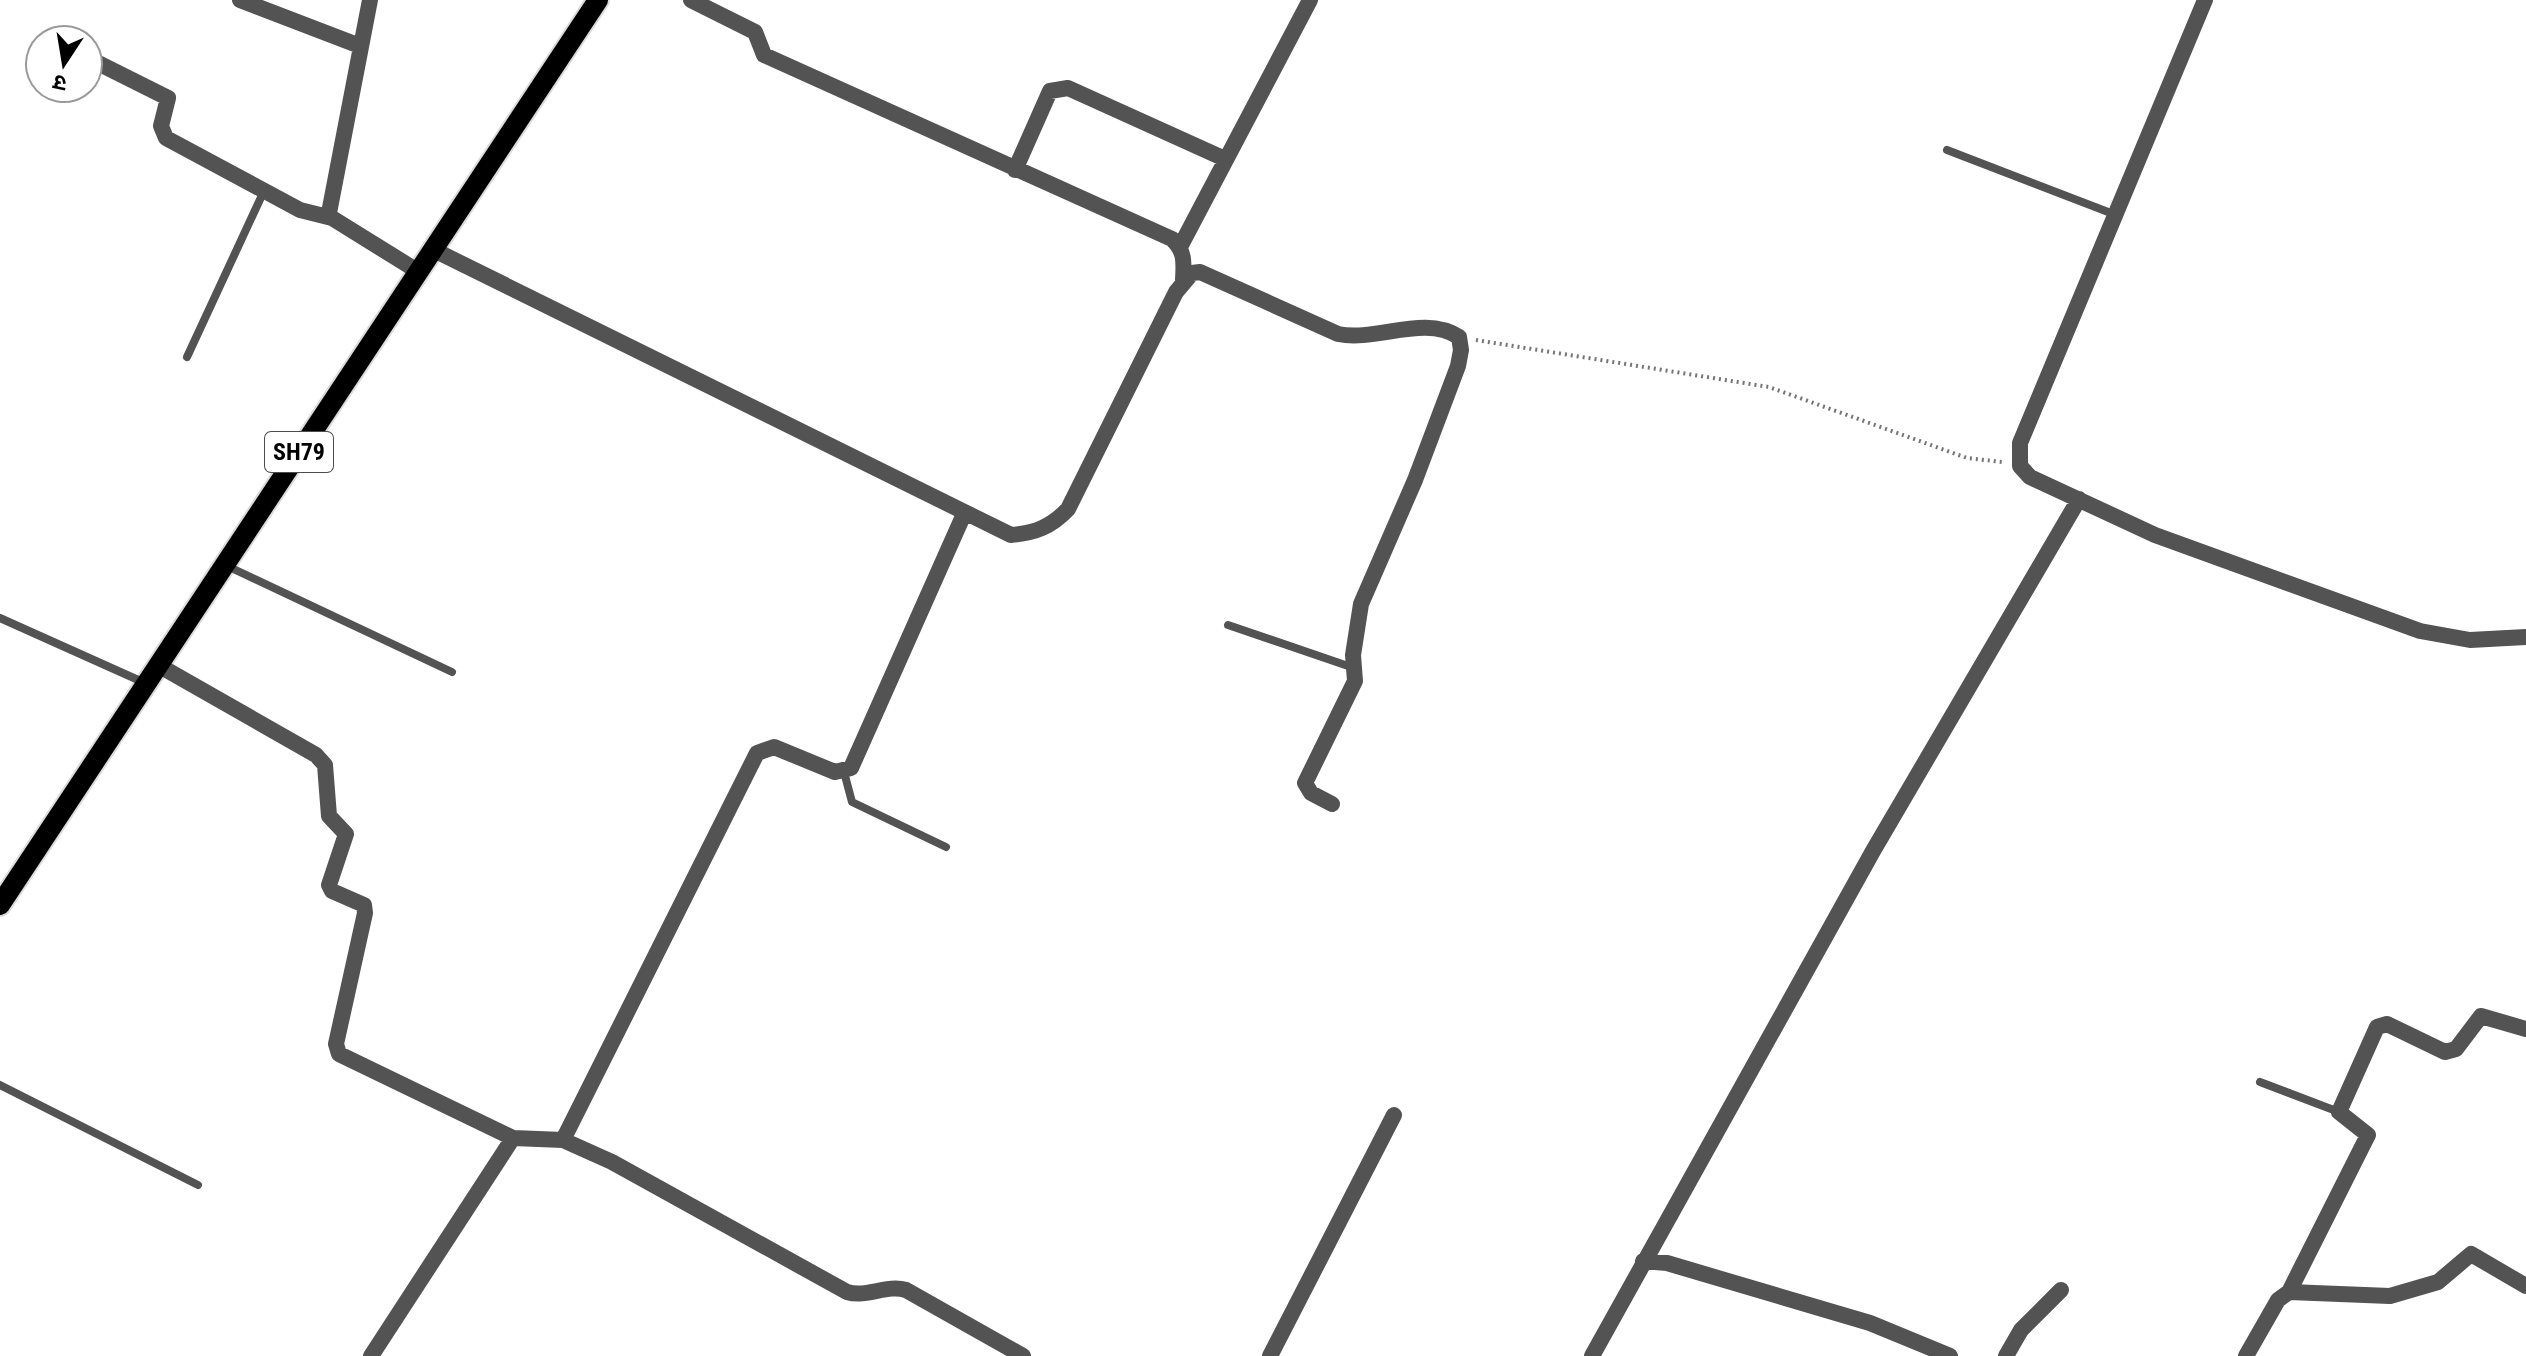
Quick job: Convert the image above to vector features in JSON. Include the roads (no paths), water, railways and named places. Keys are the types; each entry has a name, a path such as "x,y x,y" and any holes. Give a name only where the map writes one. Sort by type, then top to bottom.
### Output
{"main road":[{"name":"SH79","path":"0,905 598,0"}],"street":[{"path":"240,0 360,46"},
{"path":"332,218 329,206 370,0"},
{"path":"691,0 755,32 764,55 1172,239 1180,247"},
{"path":"434,250 964,514 1011,535 1032,533 1054,523 1068,509 1183,280 1180,247 1310,0"},
{"path":"2205,0 2018,453 2020,466 2030,477 2155,535 2420,631 2470,640 2526,637"},
{"path":"104,66 168,98 161,126 166,138 263,193 310,214 332,218 419,272"},
{"path":"1015,170 1050,91 1058,87 1068,88 1225,159"},
{"path":"1183,280 1200,272 1349,336 1432,327 1459,337 1461,350 1458,366 1361,604 1355,681 1305,783 1311,793 1332,804"},
{"path":"1592,1356 1873,851 2079,499"},
{"path":"563,1140 757,753 774,747 835,772 844,772 855,761 964,514"},
{"path":"158,665 316,755 325,765 329,816 346,834 329,885 332,891 364,905 365,913 336,1044 339,1054 513,1138 563,1140 612,1162 847,1292 859,1295 898,1287 906,1290 1023,1356"},
{"path":"2246,1356 2278,1300 2289,1292 2368,1135 2339,1112 2381,1024 2445,1052 2456,1049 2481,1016 2526,1029"},
{"path":"1270,1356 1394,1115"},
{"path":"371,1356 513,1138"},
{"path":"2289,1292 2390,1296 2438,1282 2471,1254 2526,1286"},
{"path":"1643,1261 1667,1263 1856,1319 1950,1356"},
{"path":"2006,1356 2021,1330 2061,1290"}],"lane":[{"path":"1947,150 2117,215"},
{"path":"187,357 263,193"},
{"path":"224,565 452,672"},
{"path":"0,618 145,684"},
{"path":"1228,625 1355,668"},
{"path":"844,772 852,802 946,847"},
{"path":"2260,1082 2339,1112"},
{"path":"0,1085 198,1185"}]}
